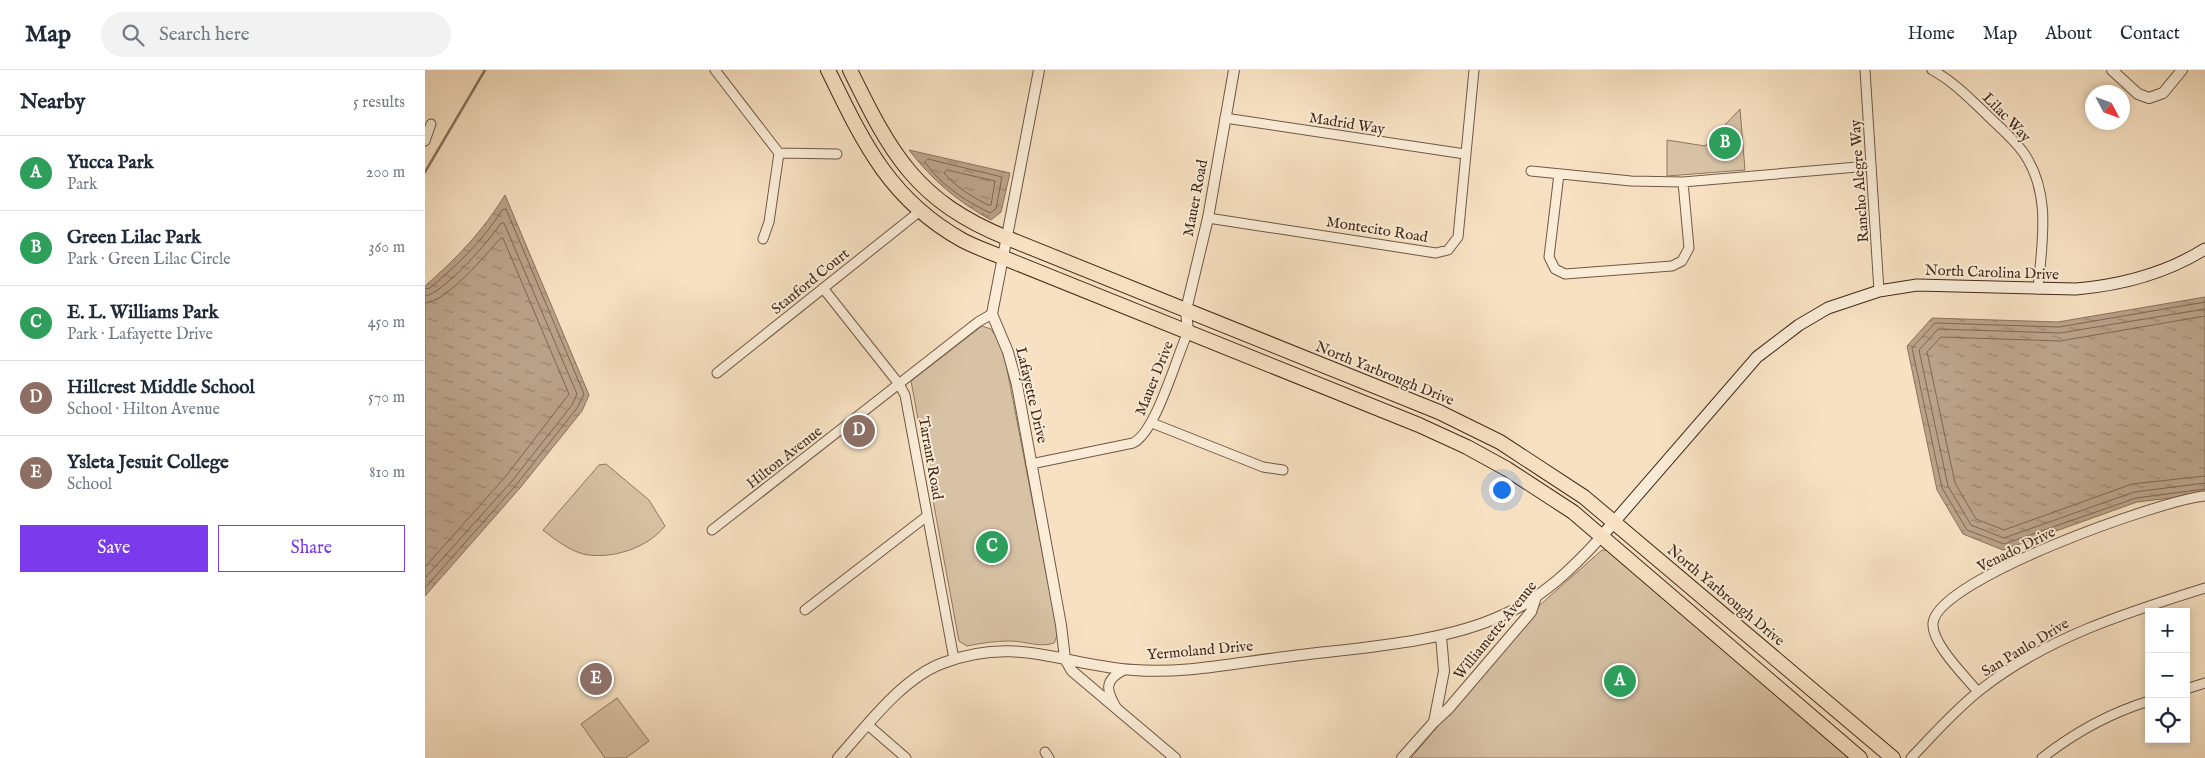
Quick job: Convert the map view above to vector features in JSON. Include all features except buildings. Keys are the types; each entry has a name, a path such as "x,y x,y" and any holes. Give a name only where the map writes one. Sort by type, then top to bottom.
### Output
{"main road":[{"path":"828,70 880,168 919,211 963,240 1004,258 1419,425 1495,462 1555,500 1601,537 1860,758"},
{"name":"North Yarbrough Drive","path":"850,70 884,137 899,160 916,179 959,215 1007,238 1439,412 1504,445 1559,479 1616,521 1893,758"},
{"name":"North Carolina Drive","path":"1601,537 1757,357 1799,325 1828,308 1879,291 1939,284 2076,289 2127,282 2171,267 2205,249"},
{"path":"1495,462 1504,445"},
{"path":"1815,720 1829,704"}],"street":[{"path":"715,70 779,153 769,222 763,240"},
{"path":"992,314 1039,70"},
{"name":"Mauer Road","path":"1188,332 1186,310 1208,218 1234,70"},
{"name":"Montecito Road","path":"1208,218 1443,252 1452,248 1458,237 1474,70"},
{"name":"Rancho Alegre Way","path":"1865,70 1869,166 1875,209 1879,291"},
{"name":"Lilac Way","path":"1932,70 1958,88 2009,135 2031,165 2037,181 2043,210 2038,289"},
{"path":"2112,70 2138,94 2149,98 2163,93 2182,70"},
{"name":"Madrid Way","path":"1225,118 1465,154"},
{"path":"425,141 431,124"},
{"path":"779,153 837,154"},
{"path":"1531,171 1631,181 1683,182 1869,166"},
{"path":"1559,174 1549,258 1555,268 1565,274 1672,266 1682,261 1689,248 1683,182"},
{"name":"Stanford Court","path":"717,372 919,211"},
{"name":"Tarrant Road","path":"823,288 899,384 907,404 954,659"},
{"name":"Hilton Avenue","path":"713,530 978,322 992,314"},
{"name":"Lafayette Drive","path":"992,314 1008,352 1031,464 1065,659 1072,671 1174,758"},
{"name":"Mauer Drive","path":"1031,464 1133,443 1144,436 1152,423 1188,332"},
{"path":"1152,423 1263,468 1283,470"},
{"name":"Venado Drive","path":"1978,692 1935,637 1934,620 1944,605 1990,576 2039,550 2094,528 2205,496"},
{"path":"805,610 927,516"},
{"name":"Williamette Avenue","path":"1402,758 1449,708 1531,612 1536,597 1581,558 1601,537"},
{"name":"San Paulo Drive","path":"1911,758 1978,692 2035,654 2082,629 2205,588"},
{"name":"Yermoland Drive","path":"838,758 902,688 931,668 954,659 999,650 1024,651 1124,670 1158,671 1187,669 1441,636 1492,620 1536,597"},
{"name":"Williamette Avenue","path":"1434,722 1443,684 1444,671 1441,636"},
{"path":"1116,707 1108,692 1109,687 1117,673 1124,670"},
{"path":"2190,688 2205,683"},
{"path":"2041,758 2084,729 2116,713 2145,702"},
{"path":"868,725 906,758"}],"shaded area":[{"path":"1740,109 1745,170 1667,176 1667,140 1705,146"},
{"path":"982,326 991,329 1000,343 1006,364 1058,634 1054,643 1038,645 1005,641 967,646 959,641 911,381"},
{"path":"606,464 649,500 665,526 649,541 617,554 583,554 567,547 543,530 599,465"},
{"path":"1602,550 1612,551 1854,758 1411,758 1541,604"},
{"path":"617,698 649,741 626,758 605,758 581,724"}],"water":[{"path":"909,150 1010,173 1001,212 991,220 967,205 946,190"},
{"path":"505,195 589,395 582,411 520,488 425,596 425,286 469,244"},
{"path":"2205,297 2205,494 2137,502 2003,550 1963,534 1937,490 1907,346 1932,318 2058,322"}],"waterway":[{"path":"425,172 485,70"}],"place":[{"name":"Green Lilac Park","path":"1725,143"},
{"name":"Hillcrest Middle School","path":"859,431"},
{"name":"E. L. Williams Park","path":"992,547"},
{"name":"Ysleta Jesuit College","path":"596,679"},
{"name":"Yucca Park","path":"1620,681"}]}
